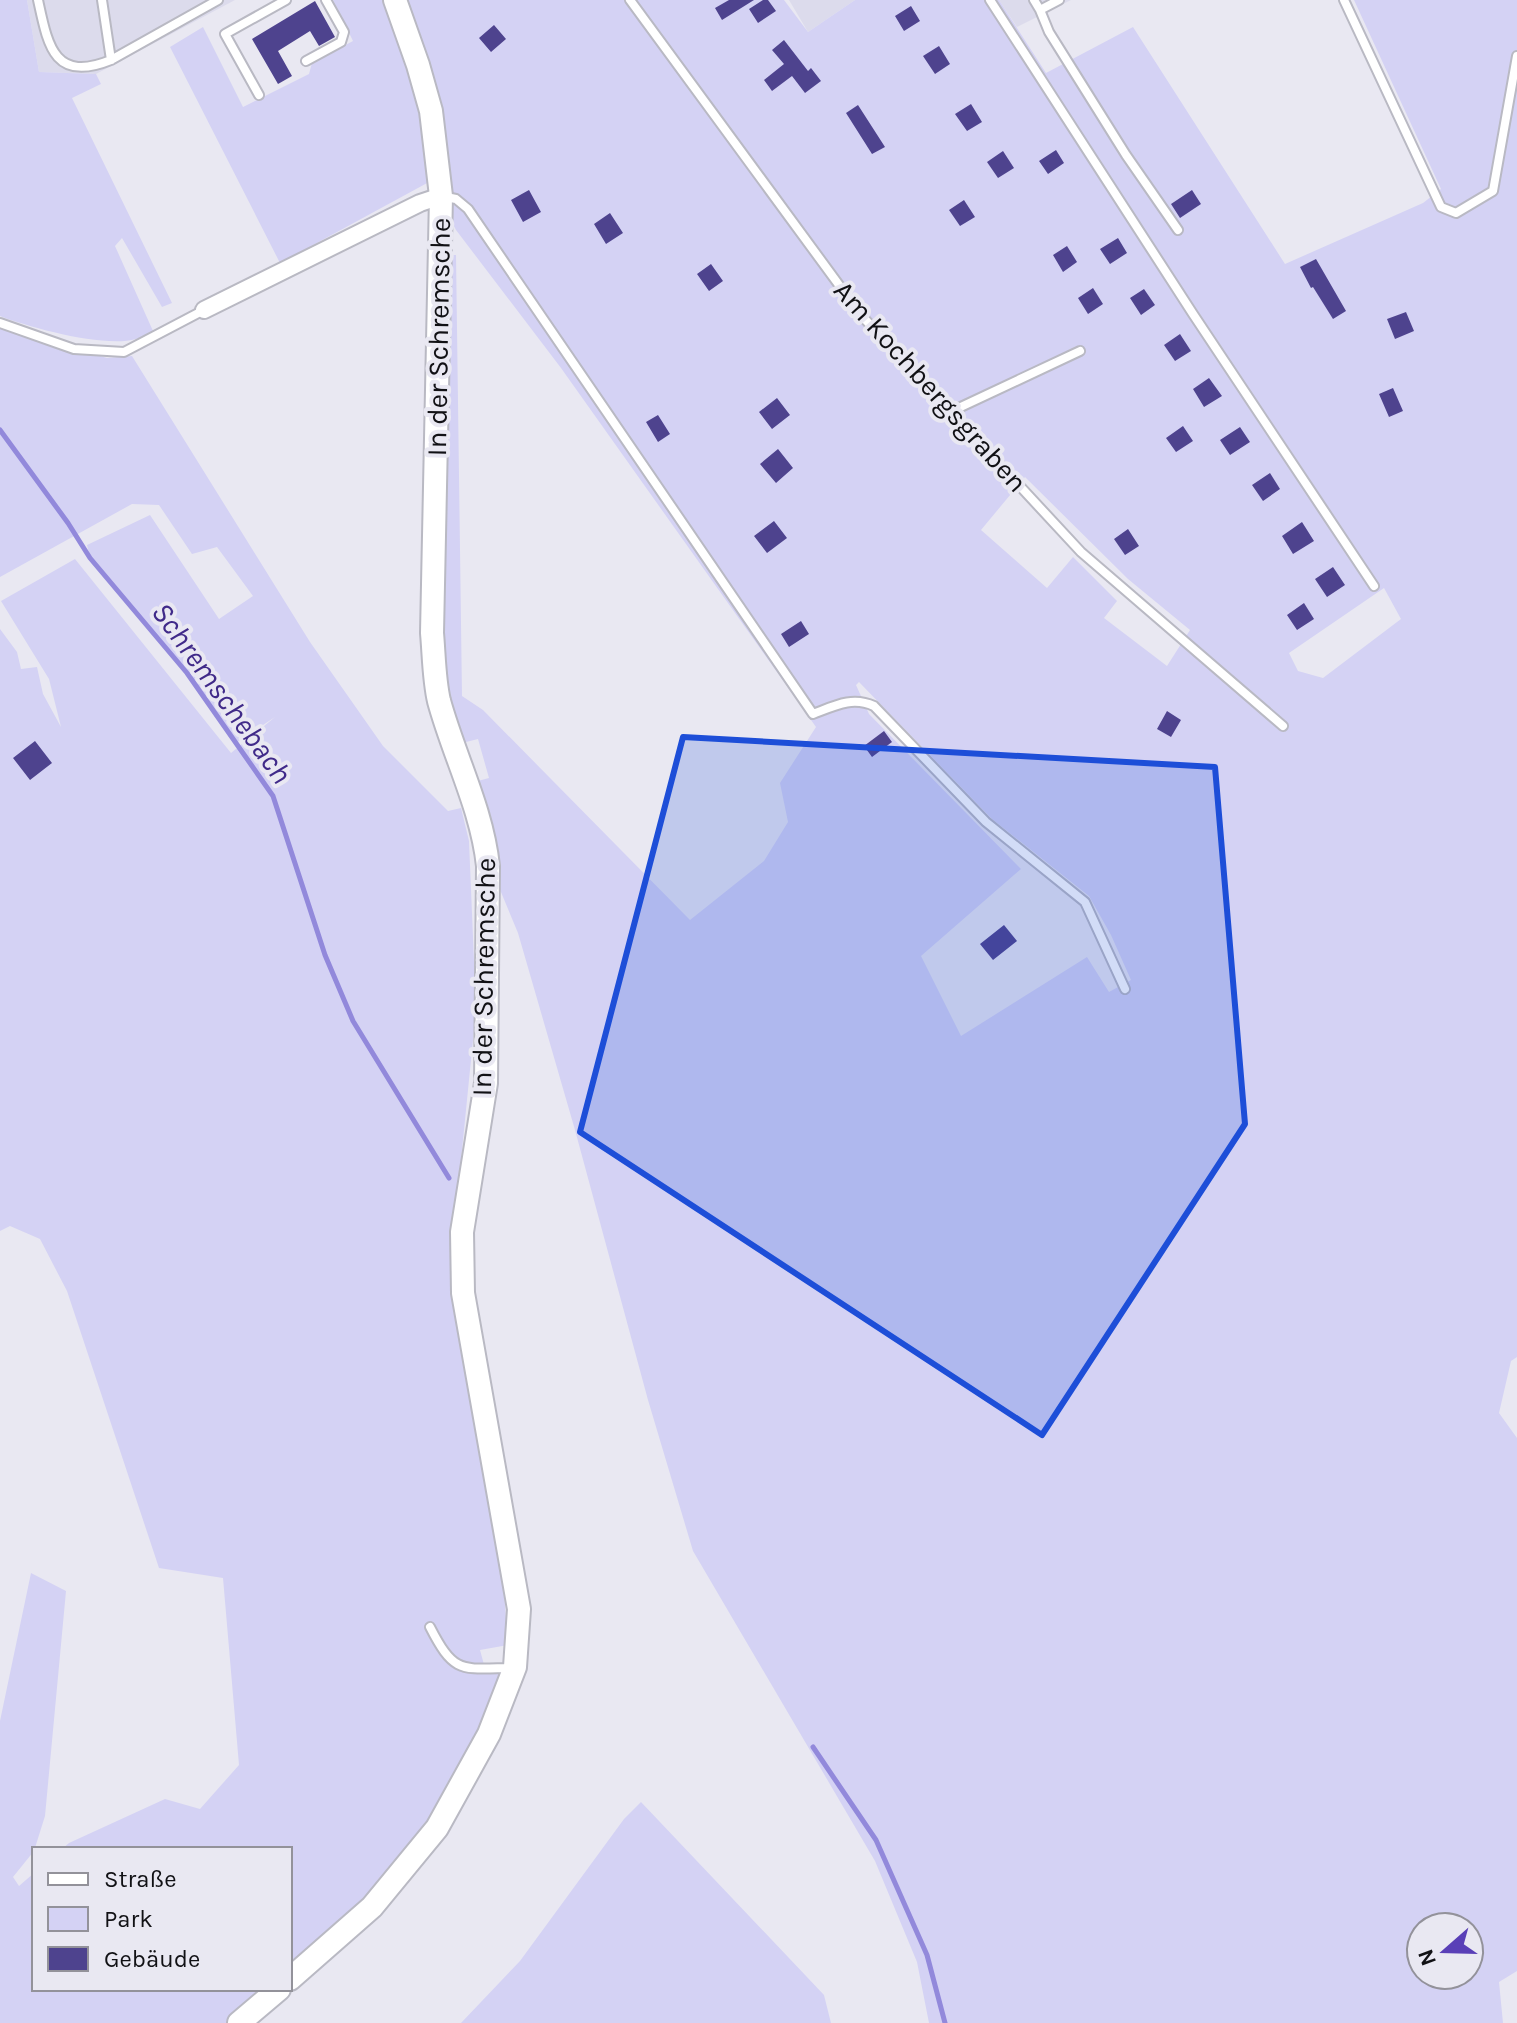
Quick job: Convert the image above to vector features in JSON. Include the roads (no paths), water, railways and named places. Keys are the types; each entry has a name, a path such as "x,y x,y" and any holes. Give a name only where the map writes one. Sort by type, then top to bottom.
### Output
{"street":[{"name":"In der Schremsche","path":"292,1977 372,1907 437,1828 489,1734 515,1667 519,1609 463,1293 462,1232 486,1083 488,866 478,822 439,698 432,633 441,196 431,111 395,0"},
{"path":"204,310 420,203 441,196"},
{"path":"239,2023 277,1991"}],"lane":[{"path":"38,0 48,43 59,61 75,68 93,67 111,60 218,0"},
{"path":"102,0 111,60"},
{"path":"259,95 225,34 286,0"},
{"path":"306,61 341,42 344,37 326,0"},
{"name":"Am Kochbergsgraben","path":"630,0 861,315 1081,552 1283,726"},
{"path":"990,0 1374,586"},
{"path":"1034,0 1049,32 1126,155 1178,230"},
{"path":"1040,10 1059,0"},
{"path":"1344,0 1441,207 1456,213 1493,191 1517,56"},
{"path":"441,196 456,199 468,209 813,714 849,700 874,706 986,822 1085,902 1125,989"},
{"path":"0,323 74,349 124,352 204,310"},
{"path":"950,412 1080,351"},
{"path":"430,1627 443,1653 464,1669 515,1667"}],"waterway":[{"name":"Schremschebach","path":"0,430 90,558 187,673 273,796 325,955 353,1021 449,1178"},
{"name":"Schremschebach","path":"813,1747 876,1840 927,1955 945,2023"}]}
